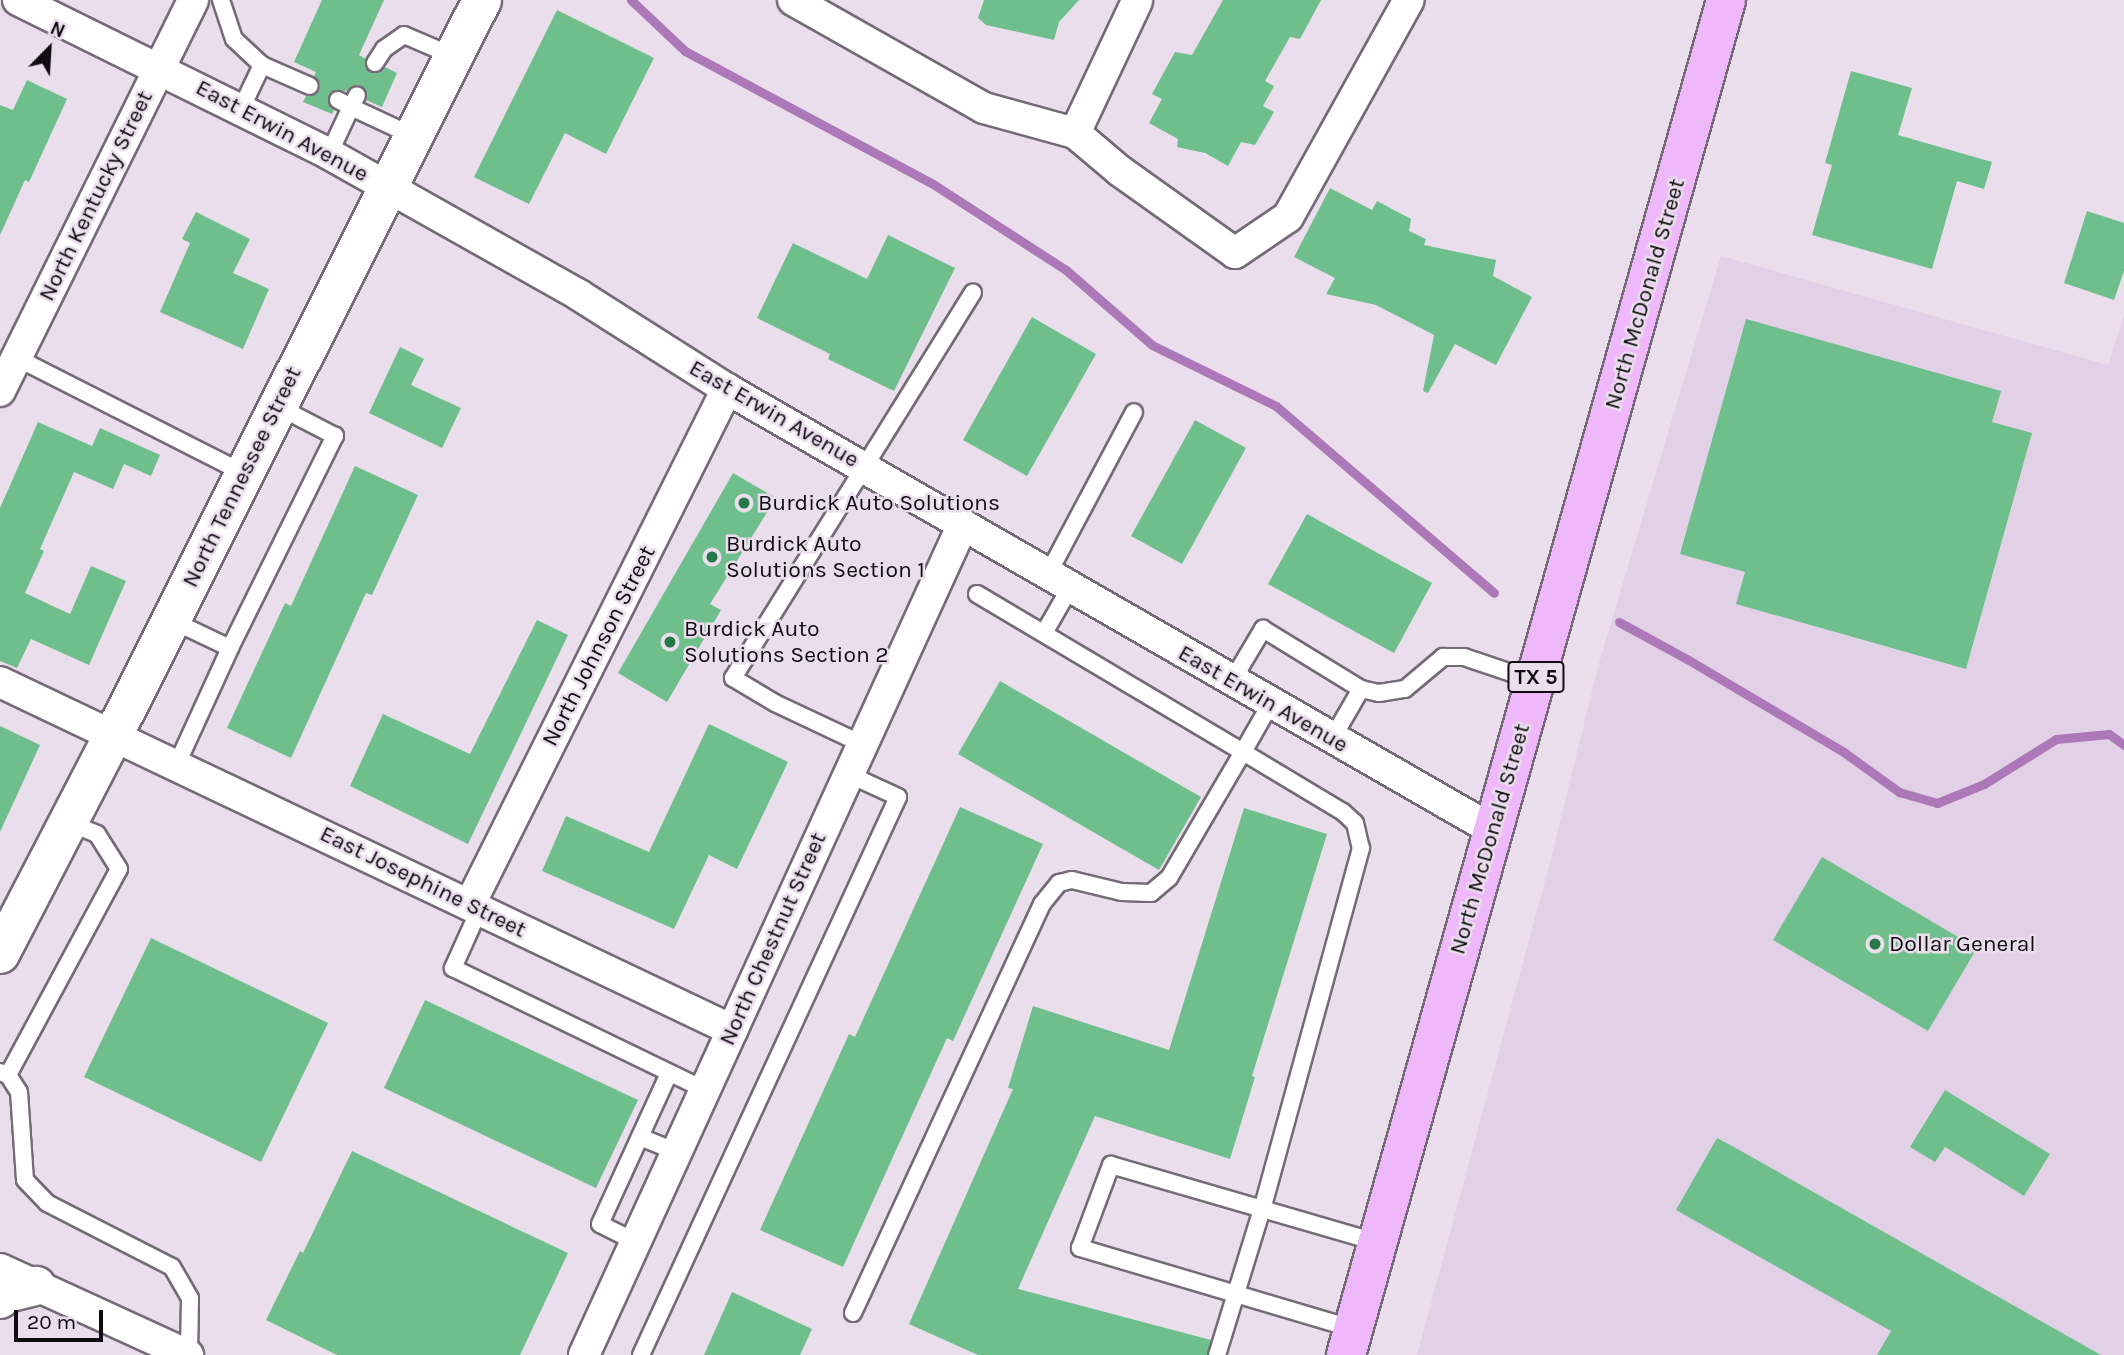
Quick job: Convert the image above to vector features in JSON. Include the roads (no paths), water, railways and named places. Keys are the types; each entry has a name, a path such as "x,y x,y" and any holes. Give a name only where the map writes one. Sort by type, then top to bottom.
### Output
{"main road":[{"name":"North McDonald Street","path":"1350,1342 1726,0"}],"street":[{"name":"East Erwin Avenue","path":"18,0 241,108 387,186 579,295 727,389 1493,830"},
{"name":"North Kentucky Street","path":"0,391 193,0"},
{"name":"North Tennessee Street","path":"0,954 114,734 482,0"},
{"path":"793,0 984,108 1075,133 1120,171 1235,253 1288,217 1409,0"},
{"path":"1075,133 1137,1"},
{"name":"North Johnson Street","path":"475,906 727,389"},
{"name":"North Chestnut Street","path":"584,1355 963,523"},
{"name":"East Josephine Street","path":"0,682 732,1030"},
{"path":"0,1269 189,1355"},
{"path":"0,1299 7,1293 36,1286"}],"lane":[{"path":"221,0 234,39 262,65 310,86"},
{"path":"375,63 395,38 404,35 453,56"},
{"path":"241,108 262,65"},
{"path":"329,154 349,101 413,136"},
{"path":"862,744 733,678 866,468 972,293"},
{"path":"17,358 244,473"},
{"path":"177,764 230,648 335,436 277,406"},
{"path":"1044,633 1059,581 1134,412"},
{"path":"977,594 1343,812 1354,823 1361,848 1262,1209 1217,1355"},
{"path":"170,620 230,648"},
{"path":"1232,681 1263,629 1361,689 1379,693 1405,689 1443,657 1464,657 1535,681"},
{"path":"1332,738 1361,689"},
{"path":"853,1313 1042,904 1059,883 1072,880 1122,892 1151,893 1169,878 1271,703"},
{"path":"641,1355 898,797 848,774"},
{"path":"68,822 97,834 119,869 4,1074 19,1092 25,1180 47,1203 172,1267 190,1298 189,1355"},
{"path":"475,906 453,968 705,1090"},
{"path":"636,1242 600,1224 669,1073"},
{"path":"640,1136 677,1152"},
{"path":"1350,1342 1238,1293 1080,1248 1111,1165 1379,1243"}],"waterway":[{"path":"631,0 685,51 933,184 1066,270 1152,345 1276,406 1494,593"},
{"path":"1619,622 1845,753 1899,792 1937,803 1984,784 2056,739 2109,734 2124,745"}],"place":[{"name":"Burdick Auto Solutions","path":"744,503"},
{"name":"Burdick Auto Solutions Section 1","path":"712,557"},
{"name":"Burdick Auto Solutions Section 2","path":"670,642"},
{"name":"Dollar General","path":"1875,944"}]}
